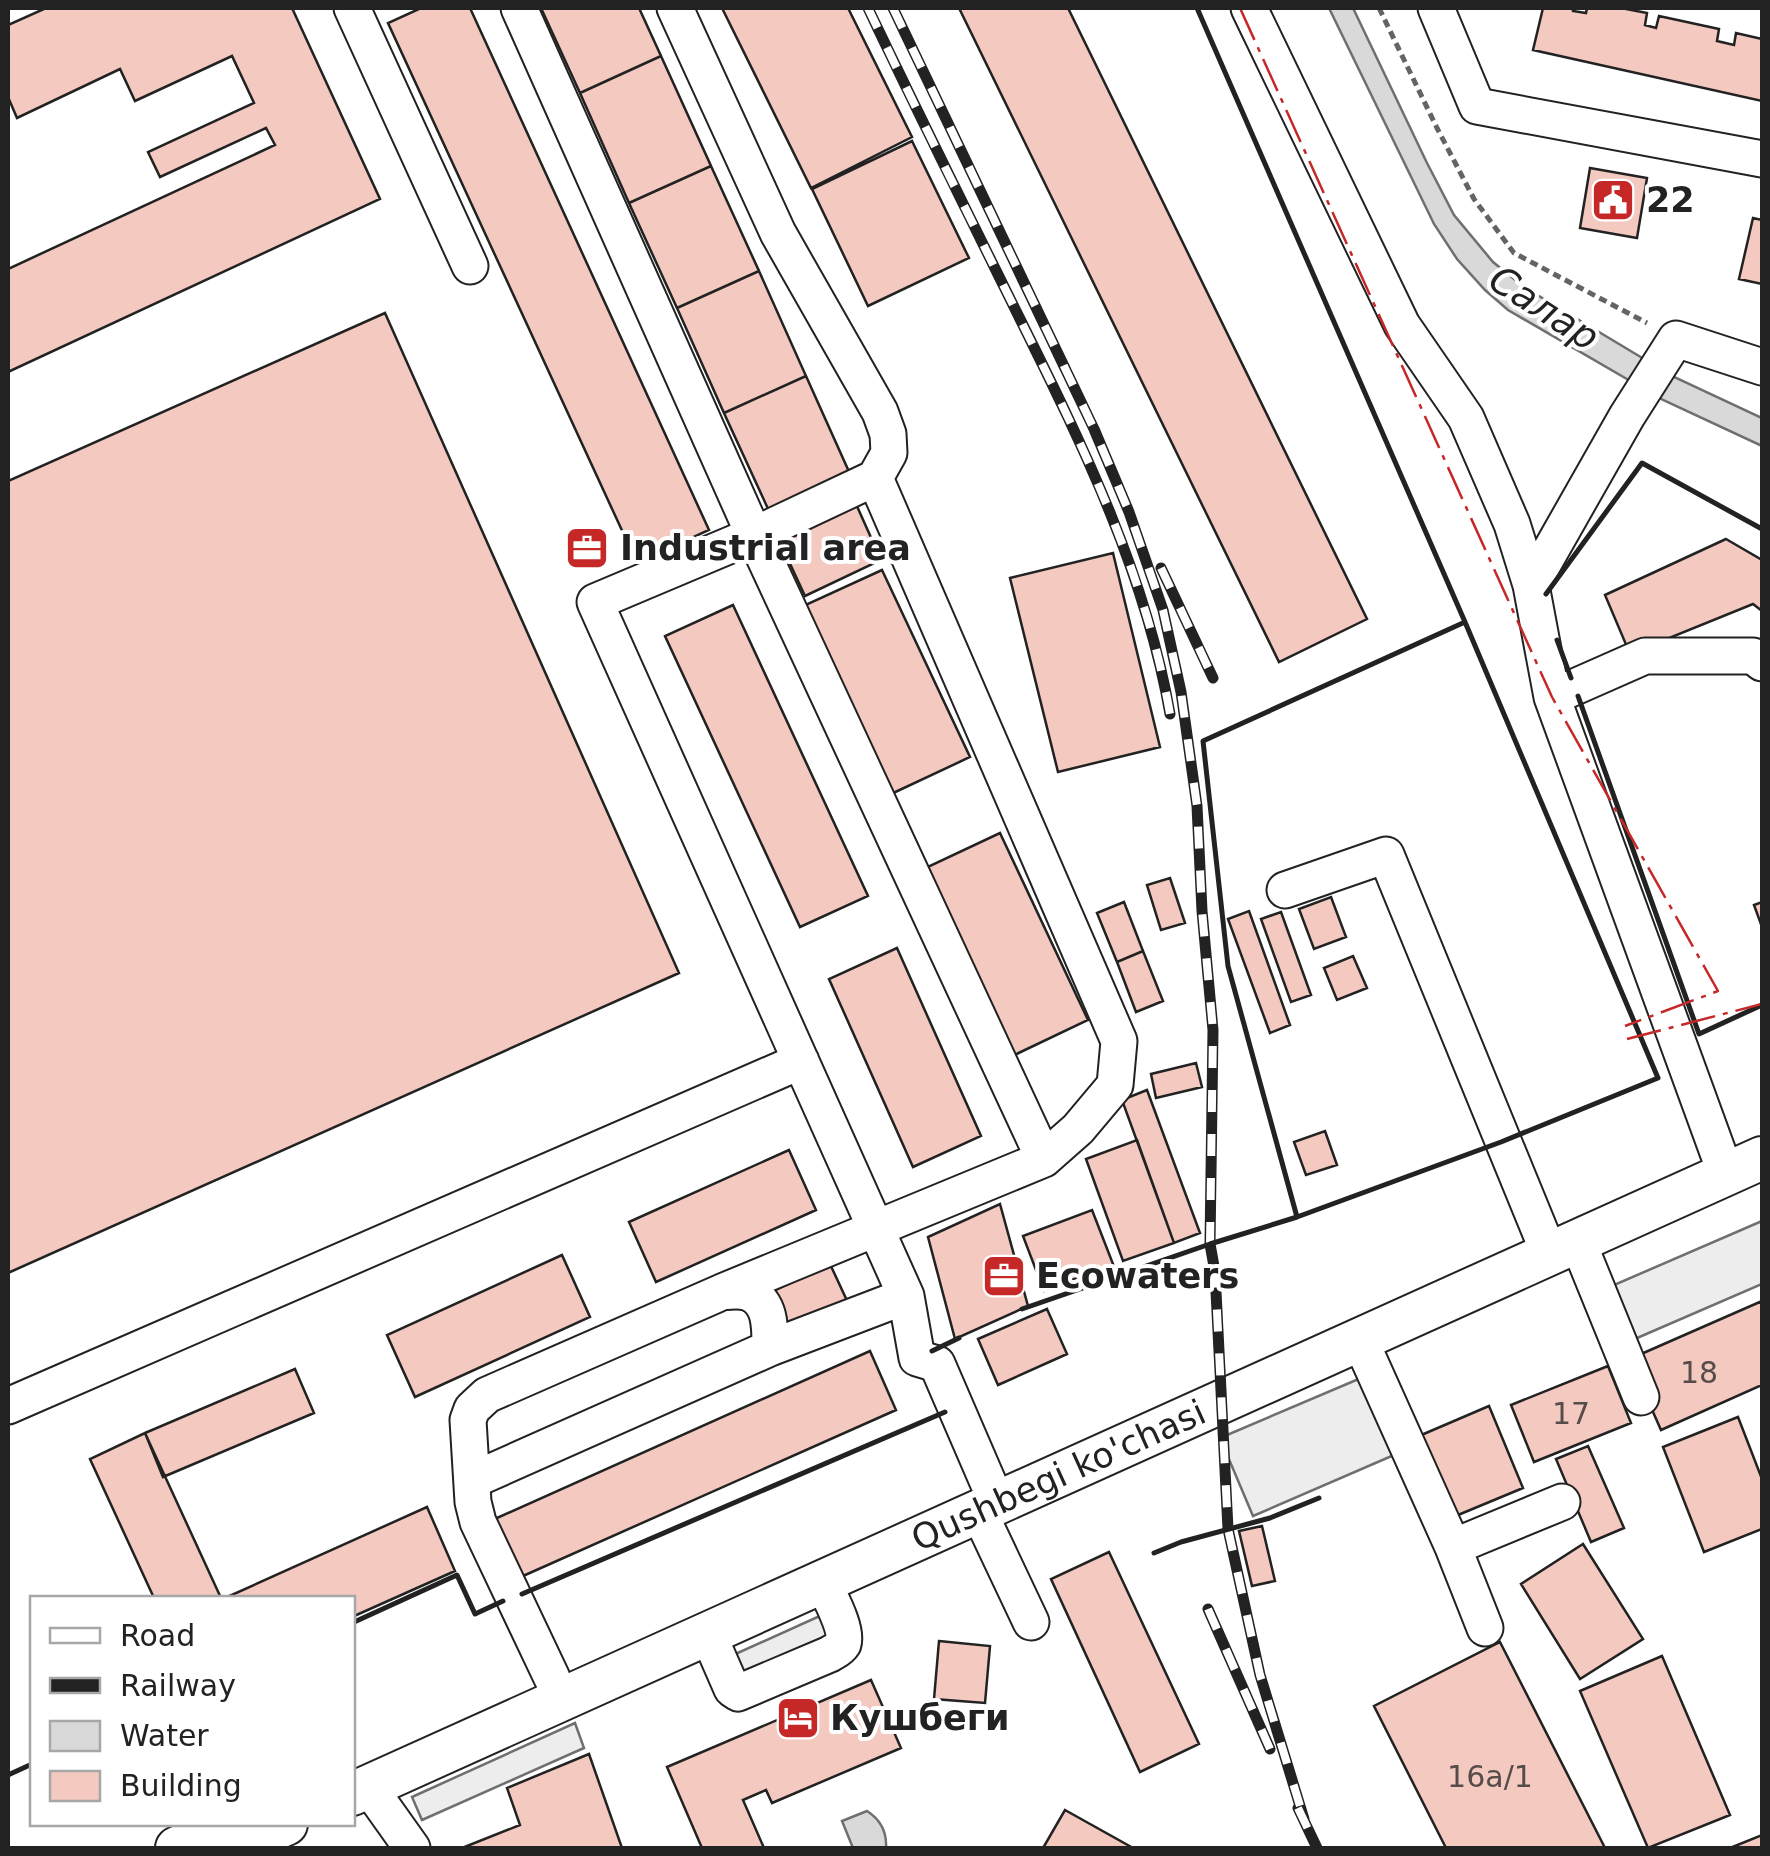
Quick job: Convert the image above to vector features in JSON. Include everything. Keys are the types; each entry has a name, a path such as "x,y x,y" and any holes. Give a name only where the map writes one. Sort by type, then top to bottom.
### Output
{"main road":[{"name":"Qushbegi ko'chasi","path":"358,1783 823,1582 1142,1418 1737,1162 1762,1135"},
{"name":"Qushbegi ko'chasi","path":"358,1783 552,1678 1360,1340 1560,1239"},
{"path":"177,1848 227,1826"},
{"path":"231,1848 281,1826"}],"lane":[{"path":"352,8 470,266"},
{"path":"519,8 754,534 1044,1159"},
{"path":"675,8 778,233 880,412 888,434 889,453 875,478 595,602 906,1296 916,1358 937,1364 1031,1622"},
{"path":"1249,8 1402,325 1466,418 1512,524 1531,585 1552,697 1737,1162"},
{"path":"1436,8 1477,106 1762,160"},
{"path":"1531,585 1676,338 1762,367"},
{"path":"552,1678 478,1522 473,1502 468,1420 472,1409 487,1395 722,1292 1044,1159 1078,1129 1115,1085 1119,1041 875,478"},
{"path":"1552,697 1645,656 1753,656 1762,663"},
{"path":"1284,890 1386,856 1560,1239 1641,1397"},
{"path":"8,1406 800,1061"},
{"path":"722,1292 747,1291 758,1300 770,1317 770,1348"},
{"path":"472,1480 770,1348 906,1296"},
{"path":"1360,1340 1485,1628"},
{"path":"1453,1547 1562,1502"},
{"path":"708,1634 732,1688 738,1692 830,1654 843,1643 843,1630 823,1582"},
{"path":"358,1783 412,1848"}],"path":[{"path":"1379,8 1474,200 1514,252 1676,338"}],"shaded area":[{"path":"1762,1221 1762,1284 1614,1348 1591,1295"},
{"path":"1361,1378 1394,1455 1253,1516 1220,1438"},
{"path":"822,1615 835,1645 743,1684 731,1656"},
{"path":"575,1723 584,1748 422,1820 412,1797"}],"water":[{"name":"Салар","path":"1329,8 1353,8 1454,215 1493,262 1524,287 1674,377 1762,418 1762,446 1663,400 1508,310 1485,290 1457,259 1434,224"},
{"path":"867,1811 882,1827 886,1848 853,1848 842,1821"}],"building":[{"path":"46,8 292,8 380,199 8,372 8,269 275,145 266,128 160,177 148,152 254,103 232,56 135,101 120,69 17,118 8,97 8,25"},
{"path":"421,8 470,8 709,530 637,563 388,23"},
{"path":"541,8 639,8 661,56 580,93"},
{"path":"722,8 848,8 912,137 811,188"},
{"path":"959,8 1068,8 1367,619 1279,662"},
{"path":"1543,8 1573,8 1586,13 1587,8 1621,8 1647,13 1645,25 1656,28 1659,16 1719,29 1717,41 1734,45 1736,33 1762,39 1762,101 1533,50"},
{"path":"661,56 711,166 629,203 580,93"},
{"path":"912,141 969,258 868,306 812,189"},
{"path":"711,166 759,271 677,308 629,203"},
{"path":"1590,168 1647,178 1637,238 1580,228"},
{"path":"1753,218 1762,220 1762,284 1739,279"},
{"path":"759,271 806,376 724,413 677,308"},
{"path":"385,313 679,973 8,1273 8,481"},
{"path":"806,376 850,474 769,511 724,413"},
{"path":"856,504 881,560 805,596 779,540"},
{"path":"1726,539 1762,560 1762,611 1753,604 1630,654 1605,595"},
{"path":"1113,553 1160,747 1058,772 1010,578"},
{"path":"882,570 970,757 889,795 801,607"},
{"path":"733,605 868,896 800,927 665,636"},
{"path":"1000,833 1088,1020 1006,1059 919,871"},
{"path":"1170,878 1185,923 1161,930 1147,885"},
{"path":"1331,897 1346,937 1314,949 1299,909"},
{"path":"1124,902 1143,951 1117,962 1097,913"},
{"path":"1762,902 1762,927 1754,905"},
{"path":"1249,911 1290,1025 1270,1033 1228,919"},
{"path":"1281,912 1311,995 1291,1002 1261,919"},
{"path":"897,948 981,1136 913,1167 829,979"},
{"path":"1143,951 1163,1001 1136,1012 1117,962"},
{"path":"1353,956 1367,988 1337,1000 1324,968"},
{"path":"1196,1063 1202,1087 1156,1098 1151,1074"},
{"path":"1147,1090 1200,1233 1174,1243 1122,1100"},
{"path":"1325,1131 1337,1165 1306,1175 1294,1142"},
{"path":"1137,1140 1174,1243 1123,1261 1086,1159"},
{"path":"789,1150 816,1210 656,1282 629,1222"},
{"path":"1000,1204 1028,1306 955,1339 928,1237"},
{"path":"1092,1210 1113,1264 1044,1291 1023,1236"},
{"path":"562,1255 590,1317 415,1397 387,1335"},
{"path":"830,1264 849,1305 788,1334 769,1293"},
{"path":"1762,1301 1762,1385 1661,1430 1632,1358"},
{"path":"1047,1309 1067,1354 998,1385 978,1339"},
{"path":"870,1351 896,1410 514,1580 488,1522"},
{"path":"1608,1366 1631,1423 1534,1462 1511,1405"},
{"path":"295,1369 314,1413 163,1477 145,1433"},
{"path":"1489,1406 1523,1488 1446,1520 1412,1439"},
{"path":"1738,1417 1762,1479 1762,1529 1704,1552 1663,1447"},
{"path":"145,1433 220,1596 153,1596 90,1459"},
{"path":"1588,1446 1624,1528 1591,1542 1556,1459"},
{"path":"427,1507 455,1571 355,1616 355,1596 229,1596"},
{"path":"1262,1526 1275,1581 1252,1586 1239,1531"},
{"path":"1583,1544 1643,1639 1580,1679 1521,1584"},
{"path":"1109,1552 1199,1744 1140,1772 1051,1579"},
{"path":"939,1641 990,1646 985,1703 934,1699"},
{"path":"1500,1642 1605,1848 1446,1848 1374,1706"},
{"path":"1662,1656 1730,1815 1648,1848 1580,1691"},
{"path":"871,1680 901,1748 772,1803 766,1790 743,1800 764,1848 702,1848 667,1767"},
{"path":"589,1754 622,1848 462,1848 520,1825 507,1788"},
{"path":"1065,1810 1133,1848 1043,1848"},
{"path":"1762,1835 1762,1848 1730,1848"}],"railway":[{"path":"868,8 1090,465 1129,562 1170,714"},
{"path":"893,8 1094,429 1129,512 1163,610 1181,692 1197,806 1213,1030 1210,1244 1215,1272 1228,1529 1260,1675 1304,1819"},
{"path":"1161,568 1213,678"},
{"path":"1208,1609 1270,1749"},
{"path":"1298,1808 1317,1848"}],"wall":[{"path":"1197,8 1465,622"},
{"path":"1546,594 1642,463 1762,529"},
{"path":"1465,622 1658,1078 1501,1142 1297,1217 1228,966 1203,741 1465,622"},
{"path":"1557,640 1571,678"},
{"path":"1578,696 1699,1034 1762,1005"},
{"path":"1022,1309 1297,1217"},
{"path":"932,1351 959,1338"},
{"path":"522,1594 945,1412"},
{"path":"1154,1553 1270,1518 1319,1498"},
{"path":"355,1622 457,1575 475,1614 503,1601"},
{"path":"8,1775 30,1765"}],"power":[{"path":"1240,8 1552,697 1718,991 1625,1026"},
{"path":"1627,1039 1762,1004"}],"place":[{"name":"22","path":"1613,200"},
{"name":"Industrial area","path":"587,548"},
{"name":"Ecowaters","path":"1004,1276"},
{"name":"Кушбеги","path":"798,1718"}]}
